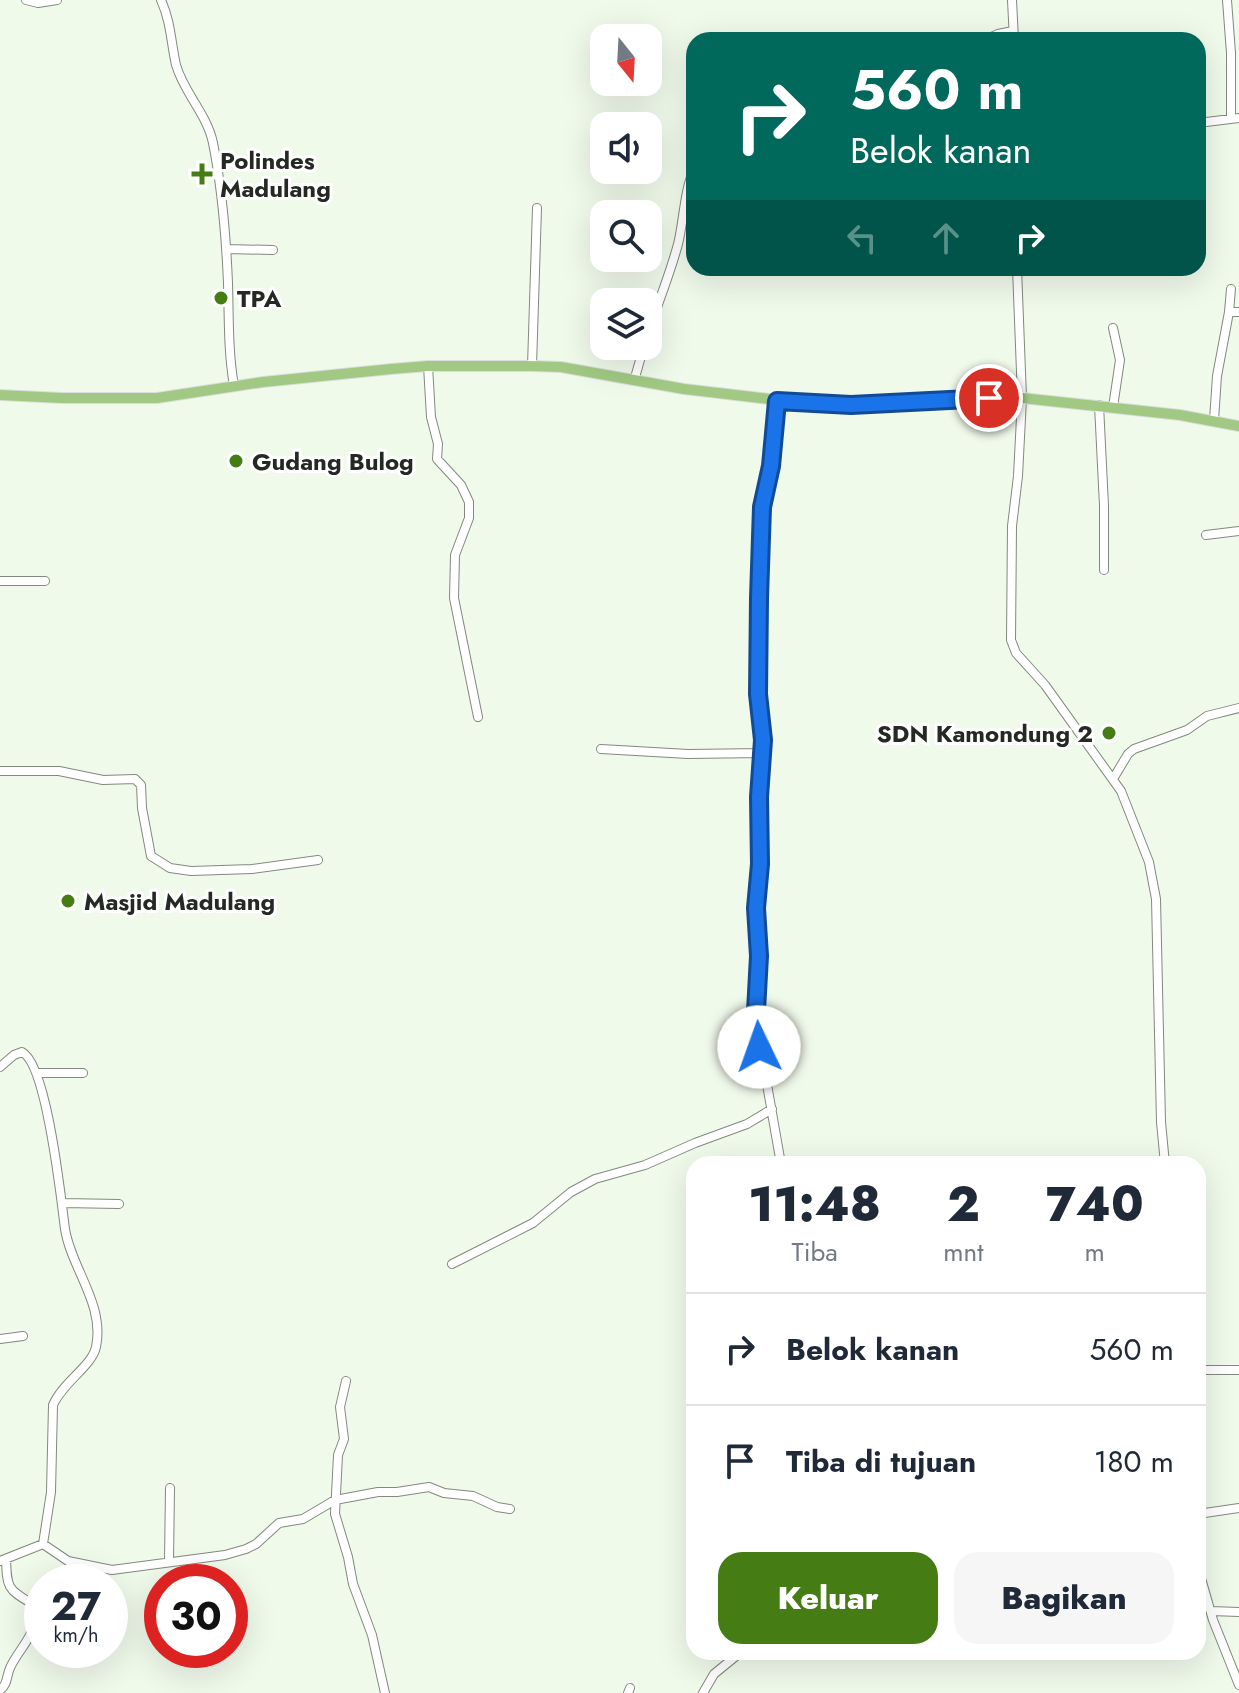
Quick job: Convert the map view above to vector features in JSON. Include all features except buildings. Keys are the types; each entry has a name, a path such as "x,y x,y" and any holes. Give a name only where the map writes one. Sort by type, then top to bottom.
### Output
{"main road":[{"path":"0,395 157,398 234,386 428,366 532,366 595,372 634,381 777,401 851,405 1022,398 1099,405 1239,426"}],"street":[{"path":"26,0 38,3 57,0"},
{"path":"161,0 170,22 177,67 212,139 226,249 228,345 234,386"},
{"path":"1012,0 1014,32"},
{"path":"1206,122 1235,118 1227,0"},
{"path":"662,293 686,207"},
{"path":"532,366 537,208"},
{"path":"226,249 273,250"},
{"path":"1017,276 1022,398 1012,526 1012,645 1113,779 1136,825 1155,886 1164,1156"},
{"path":"1214,420 1217,376 1231,289"},
{"path":"1229,312 1239,312"},
{"path":"1113,328 1120,360 1113,407"},
{"path":"634,381 640,360"},
{"path":"428,366 431,417 438,444 437,459 461,485 469,502 469,518 455,555 454,598 478,717"},
{"path":"777,401 772,456 761,518 758,685 762,753 760,864 756,897 759,956 756,1022 780,1156"},
{"path":"1099,405 1104,570"},
{"path":"1206,535 1239,531"},
{"path":"0,581 45,581"},
{"path":"1113,779 1134,749 1187,730 1207,716 1239,708"},
{"path":"601,749 688,754 762,753"},
{"path":"0,771 59,771 103,780 135,779 141,785 151,856 174,870 252,869 318,860"},
{"path":"0,1067 22,1052 29,1056 37,1073 56,1157 65,1231 92,1301 97,1331 96,1348 89,1362 58,1392 53,1405 51,1492 43,1544"},
{"path":"37,1073 83,1073"},
{"path":"452,1264 540,1219 571,1192 595,1179 645,1165 747,1124 772,1109"},
{"path":"63,1203 119,1204"},
{"path":"0,1339 23,1336"},
{"path":"1206,1370 1239,1370"},
{"path":"346,1381 340,1407 344,1439 338,1455 335,1500 338,1528 372,1635 385,1693"},
{"path":"43,1544 68,1561 100,1569 134,1568 225,1555 252,1546 279,1523 303,1519 335,1500 378,1492 429,1487 444,1493 473,1496 497,1507 510,1509"},
{"path":"169,1561 170,1488"},
{"path":"1206,1513 1239,1508"},
{"path":"0,1690 6,1684 11,1665 30,1637 35,1614 31,1603 12,1592 7,1585 3,1560 43,1544"},
{"path":"1206,1594 1239,1685"},
{"path":"1211,1611 1239,1612"},
{"path":"703,1693 714,1674 731,1660"}],"place":[{"name":"Polindes Madulang","path":"202,174"},
{"name":"TPA","path":"221,298"},
{"name":"Gudang Bulog","path":"236,461"},
{"name":"SDN Kamondung 2","path":"1109,733"},
{"name":"Masjid Madulang","path":"68,901"}],"route":[{"path":"759,1047 756,897 760,864 759,797 763,740 758,694 759,598 762,507 771,466 777,401 851,405 989,398"}]}
